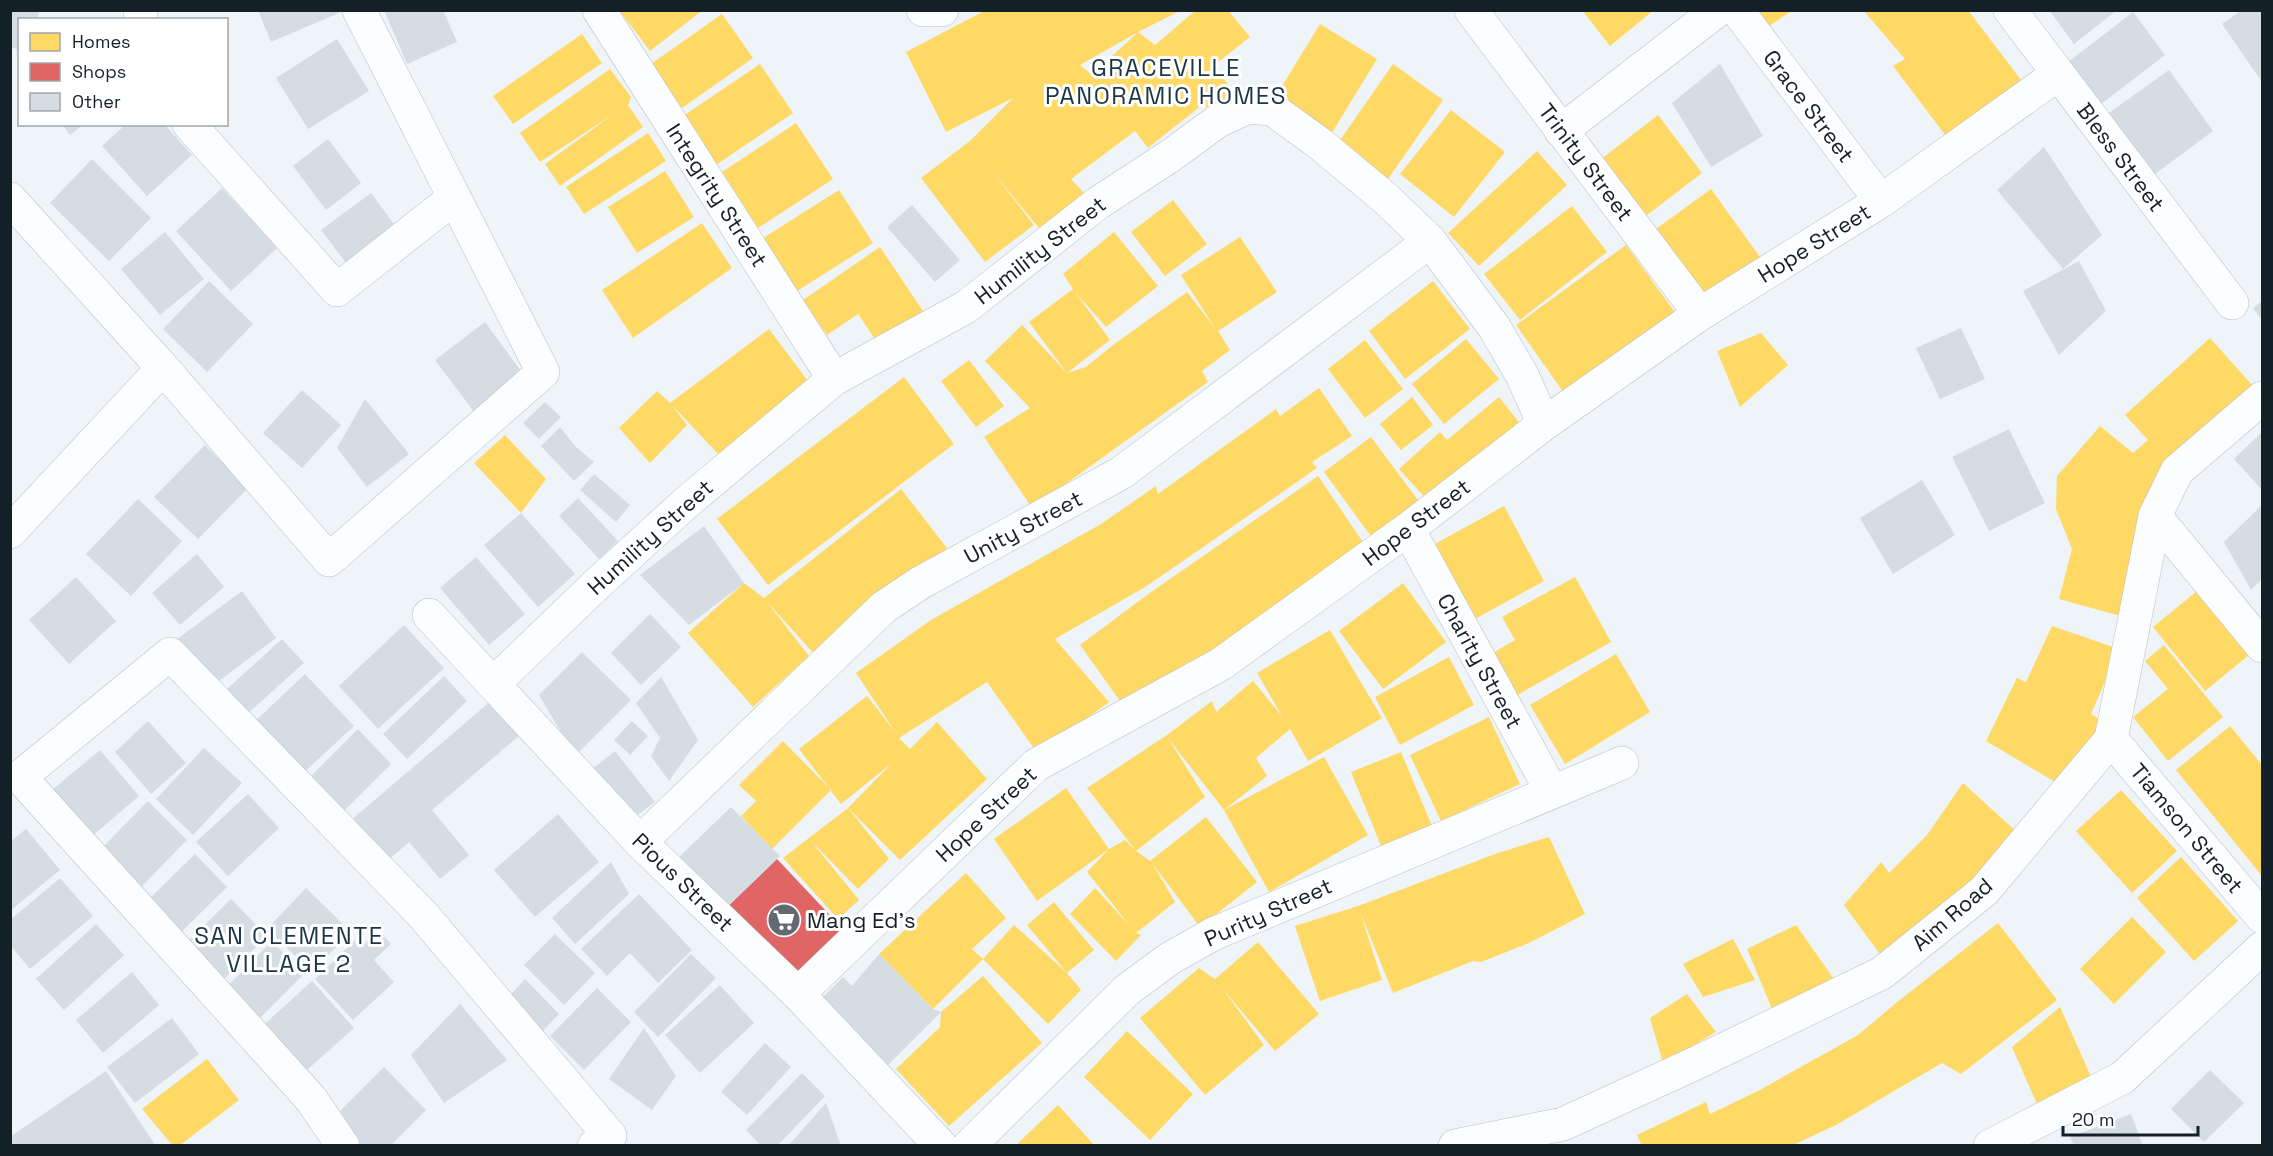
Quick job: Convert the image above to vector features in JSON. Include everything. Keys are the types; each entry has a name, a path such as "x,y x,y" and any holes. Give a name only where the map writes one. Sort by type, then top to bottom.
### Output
{"street":[{"path":"10,199 163,368 329,560 543,372 359,10"},
{"name":"Integrity Street","path":"599,10 834,379"},
{"name":"Trinity Street","path":"1471,10 1700,314"},
{"path":"1561,131 1718,10"},
{"name":"Grace Street","path":"1737,10 1881,201"},
{"name":"Bless Street","path":"2010,10 2232,303"},
{"name":"Hope Street","path":"798,994 1036,765 1221,664 1408,529 1544,424 1700,314 1881,201 2058,74"},
{"name":"Humility Street","path":"494,683 687,502 834,379 966,307 1098,203 1170,156 1218,121 1248,107 1272,109 1319,143 1385,198 1430,241 1494,327 1522,375 1544,424"},
{"path":"191,126 337,290 454,198"},
{"name":"Unity Street","path":"640,842 884,607 920,583 1122,473 1430,241"},
{"path":"10,532 163,368"},
{"name":"Aim Road","path":"1455,1146 1567,1135 1696,1064 1882,973 1984,891 2111,739 2155,516 2177,471 2262,398"},
{"path":"2155,516 2262,646"},
{"name":"Charity Street","path":"1408,529 1552,792"},
{"name":"Pious Street","path":"429,615 640,842 798,994 941,1146"},
{"path":"343,1146 311,1098 20,777 170,654 423,915 610,1136 594,1146"},
{"name":"Tiamson Street","path":"2111,739 2262,917"},
{"name":"Purity Street","path":"969,1146 1127,990 1169,959 1213,934 1622,763"},
{"path":"1990,1146 2122,1078 2262,948"}],"building: Homes":[{"path":"619,10 703,10 650,51"},
{"path":"986,10 1182,10 1138,32 1155,45 1196,10 1228,10 1250,37 1213,66 1236,94 1222,113 1202,105 1148,148 1135,131 1071,179 1088,197 1043,233 991,170 1034,225 985,262 921,178 970,141 1013,98 946,132 906,52","holes":["1138,32 1092,75 1080,65"]},
{"path":"1582,10 1654,10 1610,46"},
{"path":"1751,10 1793,10 1763,30"},
{"path":"1863,10 1968,10 2021,80 1946,136 1893,66 1905,59"},
{"path":"722,14 753,58 682,108 651,64"},
{"path":"1320,24 1377,59 1330,136 1273,101"},
{"path":"582,34 602,63 513,124 493,96"},
{"path":"760,64 793,113 713,167 680,118"},
{"path":"1393,64 1443,100 1388,179 1338,143"},
{"path":"610,69 631,97 628,105 643,127 560,186 545,164 612,115 540,162 520,133"},
{"path":"1451,110 1505,152 1454,217 1400,174"},
{"path":"1658,115 1702,173 1634,225 1591,167"},
{"path":"796,123 833,179 758,228 722,172"},
{"path":"648,133 666,161 584,214 566,187"},
{"path":"1537,151 1567,185 1479,266 1448,233"},
{"path":"665,171 694,217 637,253 608,207"},
{"path":"1711,189 1765,264 1699,312 1645,237"},
{"path":"839,190 873,243 794,293 760,240"},
{"path":"1173,200 1207,244 1165,276 1131,232"},
{"path":"1572,206 1607,252 1520,320 1484,274"},
{"path":"702,223 732,268 633,338 602,290"},
{"path":"1114,232 1158,286 1106,327 1076,293 1110,340 1067,373 1029,322 1073,289 1063,274"},
{"path":"1240,237 1277,292 1218,331 1230,350 1202,371 1208,382 1032,508 984,437 1030,408 985,361 1022,325 1067,373 1086,367 1187,292 1215,328 1181,275"},
{"path":"1626,245 1682,322 1571,403 1516,325"},
{"path":"880,247 927,317 881,348 858,314 827,335 803,300"},
{"path":"1433,281 1470,329 1405,379 1369,331"},
{"path":"769,329 814,389 718,454 672,405 687,425 650,463 619,428 657,391 670,403"},
{"path":"1761,333 1788,365 1740,407 1717,351"},
{"path":"2210,338 2261,395 2165,488 2124,617 2059,599 2072,549 2056,509 2057,476 2100,426 2133,453 2148,440 2125,415"},
{"path":"1466,339 1499,379 1444,424 1412,384"},
{"path":"1365,340 1403,389 1365,418 1328,369"},
{"path":"969,360 1004,406 976,427 941,381"},
{"path":"904,377 954,444 768,585 717,519"},
{"path":"1319,388 1352,436 1312,462 1317,468 1145,587 1055,639 1109,702 1038,754 987,682 899,738 910,749 937,722 987,779 900,860 848,808 892,763 841,804 799,749 867,696 896,733 856,673 931,620 1101,524 1156,486 1158,494 1276,409 1280,416"},
{"path":"1412,397 1433,425 1401,450 1380,424"},
{"path":"1499,397 1521,425 1429,502 1399,469 1440,432 1447,440"},
{"path":"505,435 546,479 521,513 474,463"},
{"path":"1371,437 1423,507 1376,543 1324,472"},
{"path":"1318,476 1367,548 1130,715 1080,645 1147,595"},
{"path":"901,489 947,548 873,607 817,657 767,602 809,656 753,707 688,633 744,583 764,598"},
{"path":"1504,506 1544,581 1473,620 1433,545"},
{"path":"1575,577 1611,642 1519,694 1518,701 1491,654 1515,640 1502,617"},
{"path":"1403,583 1446,642 1383,689 1339,631"},
{"path":"2197,591 2249,655 2205,691 2153,627"},
{"path":"2052,626 2119,649 2091,714 2106,723 2067,789 1986,741 2017,678 2026,682"},
{"path":"1330,630 1382,718 1308,761 1290,729 1256,758 1267,776 1224,810 1168,738 1205,797 1136,851 1087,788 1167,735 1212,701 1216,712 1253,681 1282,716 1257,673"},
{"path":"2164,645 2223,717 2168,761 2133,717 2168,689 2145,661"},
{"path":"1616,654 1650,712 1565,764 1530,705"},
{"path":"1449,657 1474,705 1400,745 1375,697"},
{"path":"1489,717 1520,784 1441,821 1410,755"},
{"path":"2230,726 2262,765 2262,876 2176,770"},
{"path":"783,741 831,790 772,849 741,816 756,801 739,785"},
{"path":"1401,752 1432,826 1381,846 1351,772"},
{"path":"1324,757 1368,835 1269,892 1224,810"},
{"path":"1963,783 2030,844 1890,968 1844,905 1881,862 1889,873 1927,835"},
{"path":"1066,788 1109,849 1037,901 994,839"},
{"path":"2121,790 2177,851 2132,893 2076,831"},
{"path":"848,808 889,859 858,889 811,841 859,900 838,919 783,858"},
{"path":"1206,817 1257,882 1200,927 1152,863 1175,902 1136,933 1141,935 1116,961 1070,914 1095,888 1130,926 1087,872 1109,849 1125,840 1150,861"},
{"path":"1549,837 1585,914 1529,943 1481,962 1473,961 1393,993 1360,912 1382,980 1320,1001 1295,926 1358,906 1495,854"},
{"path":"2181,857 2238,921 2194,961 2137,898"},
{"path":"966,873 1006,918 972,949 983,959 933,1009 879,954"},
{"path":"1054,902 1094,950 1067,973 1027,925"},
{"path":"2132,917 2166,952 2114,1004 2080,969"},
{"path":"1998,923 2057,1000 1961,1074 1942,1063 1836,1125 1791,1146 1642,1146 1637,1135 1706,1102 1710,1114 1758,1091 1858,1035"},
{"path":"1014,925 1067,973 1081,990 1048,1024 983,959"},
{"path":"1796,925 1843,992 1780,1028 1747,949"},
{"path":"1733,939 1755,980 1703,997 1683,964"},
{"path":"1258,942 1319,1014 1275,1051 1222,988 1264,1045 1205,1095 1140,1018 1199,968 1215,979"},
{"path":"983,976 1042,1043 949,1126 896,1069 940,1027 941,1012"},
{"path":"1687,994 1716,1032 1663,1063 1650,1018"},
{"path":"2060,1007 2092,1079 2037,1104 2012,1047"},
{"path":"1127,1031 1193,1094 1150,1140 1084,1077"},
{"path":"207,1059 239,1100 179,1146 173,1146 142,1109"},
{"path":"1058,1105 1095,1146 1015,1146"}],"building: Shops":[{"name":"Mang Ed's","path":"777,859 844,930 792,980 724,910"}],"building: Other":[{"path":"10,10 40,10 38,18 18,18 18,49 10,47"},
{"path":"258,10 338,10 339,13 271,42"},
{"path":"384,10 443,10 457,42 407,64"},
{"path":"2049,10 2117,10 2074,44"},
{"path":"2242,10 2262,10 2262,82 2222,24"},
{"path":"2133,12 2165,55 2096,108 2063,66"},
{"path":"337,39 369,91 308,129 276,78"},
{"path":"1720,64 1763,136 1711,167 1672,103"},
{"path":"2169,70 2213,131 2151,177 2106,115"},
{"path":"63,126 81,126 70,135"},
{"path":"124,126 166,126 192,155 147,196 102,146"},
{"path":"328,139 361,183 326,210 293,166"},
{"path":"2044,147 2102,235 2063,269 1997,190"},
{"path":"92,159 151,218 109,261 50,203"},
{"path":"222,188 277,248 231,291 176,231"},
{"path":"371,193 402,235 353,272 321,230"},
{"path":"912,205 960,260 935,282 887,227"},
{"path":"165,232 204,279 160,315 121,269"},
{"path":"2079,261 2106,311 2059,355 2023,291"},
{"path":"209,281 253,324 207,372 163,329"},
{"path":"2262,301 2262,320 2253,308"},
{"path":"485,322 527,379 478,417 435,360"},
{"path":"1961,328 1985,379 1940,399 1916,348"},
{"path":"302,390 341,425 302,468 263,433"},
{"path":"365,399 409,454 367,487 337,448"},
{"path":"545,402 561,417 539,439 523,423"},
{"path":"560,427 575,446 594,462 574,481 541,446"},
{"path":"2009,429 2045,503 1989,531 1952,457"},
{"path":"2262,432 2262,490 2234,459"},
{"path":"205,445 248,488 198,539 154,497"},
{"path":"594,474 630,505 616,522 580,490"},
{"path":"1922,480 1955,535 1893,574 1860,518"},
{"path":"578,498 618,541 599,559 559,516"},
{"path":"138,499 182,541 131,596 86,554"},
{"path":"2262,505 2262,579 2251,590 2224,542"},
{"path":"521,513 575,574 538,607 484,545"},
{"path":"704,526 744,583 689,625 640,575"},
{"path":"197,554 224,587 180,625 152,593"},
{"path":"476,557 525,614 489,645 440,588"},
{"path":"76,577 116,621 69,664 29,620"},
{"path":"242,591 276,638 211,687 176,640"},
{"path":"650,614 681,647 641,685 611,653"},
{"path":"404,625 444,668 378,729 339,686"},
{"path":"282,639 304,663 248,713 227,689"},
{"path":"582,652 631,700 575,756 539,695"},
{"path":"305,674 354,726 298,778 249,727"},
{"path":"444,676 467,701 407,759 383,734"},
{"path":"661,677 698,740 669,781 651,756 660,738 636,703"},
{"path":"491,701 520,735 432,810 469,855 440,879 409,842 379,868 343,827"},
{"path":"148,721 186,763 151,794 115,752"},
{"path":"632,721 648,736 630,755 614,740"},
{"path":"358,729 391,764 336,819 303,784"},
{"path":"204,748 242,783 193,835 156,799"},
{"path":"100,750 139,796 91,837 52,790"},
{"path":"615,751 655,802 628,822 590,771"},
{"path":"248,794 279,828 228,876 196,842"},
{"path":"148,801 187,840 139,889 100,850"},
{"path":"731,807 780,856 724,910 676,860"},
{"path":"558,814 599,862 535,917 494,870"},
{"path":"26,829 60,870 10,911 10,842"},
{"path":"195,854 227,887 177,936 144,904"},
{"path":"611,862 629,894 575,944 552,918"},
{"path":"60,878 93,916 30,969 10,945 10,920"},
{"path":"306,888 351,932 312,972 267,929"},
{"path":"639,894 692,950 658,983 630,953 607,976 581,949"},
{"path":"231,899 267,936 216,987 180,949"},
{"path":"96,924 124,955 64,1010 36,979"},
{"path":"379,931 391,944 374,960 394,982 353,1020 315,979 354,941 360,948"},
{"path":"555,934 595,973 564,1005 524,965"},
{"path":"272,941 304,974 252,1026 220,994"},
{"path":"691,954 716,978 658,1037 634,1012"},
{"path":"879,954 933,1009 941,1012 884,1069 818,1002 843,977 852,986"},
{"path":"132,972 159,1005 103,1053 76,1020"},
{"path":"525,979 559,1014 539,1035 505,1001"},
{"path":"312,981 354,1028 298,1078 257,1031"},
{"path":"720,985 754,1023 700,1073 665,1035"},
{"path":"597,988 631,1022 584,1070 550,1036"},
{"path":"460,1004 507,1060 444,1103 411,1055"},
{"path":"172,1018 199,1054 135,1103 107,1067"},
{"path":"644,1028 676,1076 652,1110 609,1079"},
{"path":"765,1043 791,1067 747,1115 721,1092"},
{"path":"384,1067 426,1110 390,1146 348,1146 327,1124"},
{"path":"2210,1070 2244,1103 2204,1142 2171,1109"},
{"path":"106,1071 156,1146 10,1146 10,1137"},
{"path":"802,1073 825,1096 777,1146 761,1146 746,1130"},
{"path":"826,1103 841,1146 788,1146"},
{"path":"2131,1114 2143,1146 2074,1146 2070,1137"}],"place":[{"name":"Mang Ed's","path":"784,920"}],"district":[{"name":"GRACEVILLE PANORAMIC HOMES","path":"1166,82"},
{"name":"SAN CLEMENTE VILLAGE 2","path":"289,950"}]}
